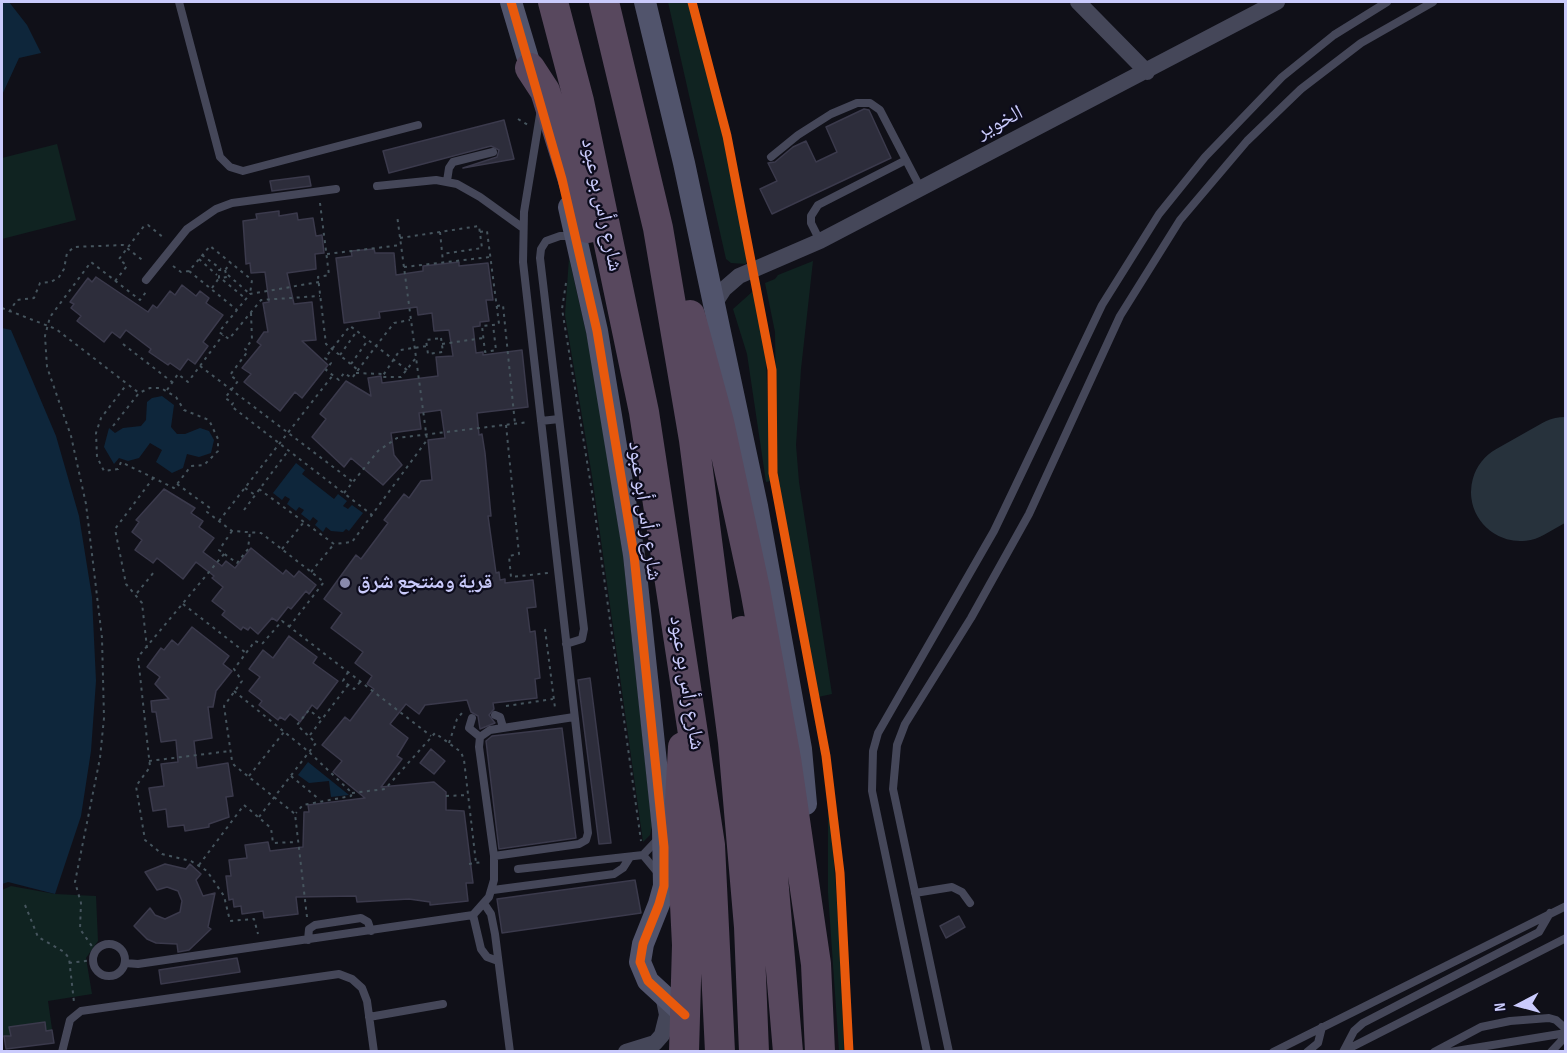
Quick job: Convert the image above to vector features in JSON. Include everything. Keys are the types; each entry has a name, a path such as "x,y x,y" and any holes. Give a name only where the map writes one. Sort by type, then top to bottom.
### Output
{"highway":[{"name":"شارع رأس بو عبود","path":"553,2 579,101 644,411 690,699 710,845 720,1052"},
{"name":"شارع رأس بو عبود","path":"604,2 658,228 694,440 733,742 749,927 754,1052"},
{"path":"530,68 545,91 644,411"},
{"path":"658,228 678,269 699,303 719,422 755,589 786,759 816,964 820,1052"},
{"path":"699,303 763,760 789,1052"},
{"path":"684,1052 687,945 681,790 684,733 690,699"}],"street":[{"name":"شارع رأس أبو عبود","path":"511,2 542,104 597,331 634,555 663,829 663,886 659,904 643,944 640,962 648,981 685,1015"},
{"path":"645,2 684,163 705,265 699,303"},
{"path":"1078,2 1147,72"},
{"name":"الخوير","path":"699,303 724,290 739,276 820,241 1277,2"},
{"path":"705,265 739,276"},
{"path":"626,1052 655,1043 662,1035 667,1015 663,995"}],"lane":[{"path":"179,2 220,157 230,167 243,171 418,125"},
{"path":"502,2 514,40 530,68"},
{"path":"927,1052 872,791 873,751 879,734 994,531 1102,305 1139,243 1181,184 1255,103 1311,53 1358,18 1387,2"},
{"path":"949,1052 893,789 897,745 905,724 971,618 1029,514 1099,357 1145,272 1180,220 1214,177 1273,114 1338,60 1432,2"},
{"path":"771,157 813,125 850,105 863,102 880,110 921,189"},
{"path":"494,856 579,844 586,840 588,833 524,278 523,228 536,131 542,104"},
{"path":"447,182 449,168 453,162 493,152"},
{"path":"820,241 811,223 811,216 818,206 906,160"},
{"path":"377,186 420,180 447,182 467,188 523,228"},
{"path":"146,280 174,245 200,218 216,209 232,204 336,189"},
{"path":"566,644 579,642 584,629 540,258 541,249 546,242 560,236 575,236"},
{"path":"541,421 559,419"},
{"path":"468,715 469,728 480,737"},
{"path":"495,715 500,717 503,728"},
{"path":"125,963 138,964 473,915 485,905 493,890 494,856 479,747 480,737 486,731 574,717"},
{"path":"518,869 643,855 655,843 663,829"},
{"path":"643,855 656,869 663,886"},
{"path":"493,890 614,874 623,868 630,857"},
{"path":"915,893 952,887 962,892 970,903"},
{"path":"485,905 493,920 510,1052"},
{"path":"1273,1052 1566,906"},
{"path":"1343,1052 1354,1031 1363,1023 1539,932 1550,913"},
{"path":"473,915 480,949 487,957 498,961"},
{"path":"308,940 309,930 315,925 361,918 368,922 371,931"},
{"path":"1343,1052 1565,939"},
{"path":"113,944 124,953 125,963 116,975 105,976 97,970 95,956 103,945 113,944"},
{"path":"62,1052 70,1020 81,1011 339,974 352,979 362,988 374,1052"},
{"path":"369,1017 443,1004"},
{"path":"1434,1052 1481,1028 1510,1021 1549,1018 1566,1033"},
{"path":"1307,1052 1318,1043 1322,1027"},
{"path":"1450,1052 1566,1033"},
{"path":"1551,1052 1566,1033"}],"path":[{"path":"518,119 536,131"},
{"path":"319,192 329,275 318,278 326,344 351,364 357,372 384,374"},
{"path":"259,489 334,544 352,542 426,440 397,215"},
{"path":"115,281 127,266 119,259 146,225 174,245"},
{"path":"400,238 479,226 482,248 442,254"},
{"path":"480,232 487,231 499,324 482,326 485,352 496,350 493,325"},
{"path":"440,232 443,262"},
{"path":"327,254 401,244"},
{"path":"9,312 17,300 34,298 40,283 51,282 59,277 71,248 115,245 127,248 155,269"},
{"path":"163,258 181,272 189,271 210,246 252,280 250,294 219,333 229,339 261,300 320,296"},
{"path":"202,255 225,270 250,294"},
{"path":"404,267 490,256"},
{"path":"199,259 246,299"},
{"path":"69,963 95,956 80,929 81,903 75,882 100,758 104,718 102,638 81,481 70,436 47,367 45,336 47,325 91,262 140,300 148,291 146,280"},
{"path":"225,270 231,263"},
{"path":"217,274 221,269"},
{"path":"189,271 237,310"},
{"path":"211,289 228,274"},
{"path":"567,277 562,309 592,492 643,855"},
{"path":"250,294 319,282"},
{"path":"496,306 503,305 515,424"},
{"path":"2,308 47,325 139,393"},
{"path":"251,312 252,340 245,349 248,351 230,375 238,381 225,398 232,403 231,406 372,515"},
{"path":"407,370 376,346 357,332 350,326 325,358 331,363 326,370 339,380 344,373 352,378 366,359 376,346 394,323 411,320"},
{"path":"340,355 357,332"},
{"path":"167,390 178,374 188,382 223,335"},
{"path":"340,338 348,344"},
{"path":"441,338 443,352 428,354 427,346 426,339 441,338"},
{"path":"442,344 483,338"},
{"path":"495,340 505,339"},
{"path":"351,364 368,340"},
{"path":"123,344 172,382"},
{"path":"416,358 401,377 382,377 400,350 427,346"},
{"path":"358,353 366,359"},
{"path":"200,366 353,482"},
{"path":"219,521 333,375"},
{"path":"112,426 139,393 156,387 167,390 176,397 184,410 208,420 219,445 210,462 191,466 174,488 166,482 164,485 154,477 121,462 118,469 104,471 97,456 95,441 98,426 127,384"},
{"path":"344,493 378,451 397,438 541,421"},
{"path":"506,425 519,555 509,555 511,577 557,572"},
{"path":"244,510 288,451"},
{"path":"147,648 142,603 126,584 115,529 154,477"},
{"path":"177,483 210,508 207,512 232,531 261,533 324,582 289,627"},
{"path":"245,488 255,495"},
{"path":"282,549 304,522"},
{"path":"232,531 219,549 237,563 248,549 250,532"},
{"path":"311,572 334,544"},
{"path":"224,554 137,660 150,768 136,786 145,840 162,854 183,858 199,865 219,886 228,906 230,921 256,920 260,947"},
{"path":"136,594 154,572"},
{"path":"183,604 246,653"},
{"path":"295,814 234,765 224,706 242,679 234,669 255,641 262,644 280,621 431,736"},
{"path":"545,629 556,720"},
{"path":"348,672 342,680 348,685 355,689 361,681"},
{"path":"309,735 348,685"},
{"path":"234,691 309,752 352,793"},
{"path":"504,706 554,699"},
{"path":"259,817 316,742 297,725 309,710 321,719"},
{"path":"449,742 456,719 468,715"},
{"path":"249,776 284,732"},
{"path":"309,930 295,814 303,805 320,800 385,789 435,734 461,752 464,760 476,863"},
{"path":"149,761 231,750"},
{"path":"291,776 320,800"},
{"path":"446,796 468,795"},
{"path":"199,865 243,806 271,828 273,843 297,842"},
{"path":"25,905 38,937 64,952 69,963 73,996"}],"green space":[{"path":"668,2 689,2 723,129 747,254 746,264 731,263 726,259"},
{"path":"57,144 76,220 2,239 2,158"},
{"path":"569,258 590,350 623,555 652,826 650,835 643,842 592,476 565,315"},
{"path":"813,261 801,369 796,445 799,482 832,694 818,697 777,472 775,332 765,283 775,279 778,275"},
{"path":"752,292 755,293 766,359 771,481 766,482 747,354 733,309"},
{"path":"828,807 830,807 840,947 844,1051 839,1051 828,893"},
{"path":"11,886 55,894 96,896 98,941 86,958 92,994 48,1001 54,1043 6,1049 4,1037 2,1037 2,890"}],"water":[{"path":"2,2 9,2 27,25 41,53 19,58 2,95"},
{"path":"2,328 11,330 56,436 79,516 92,597 96,681 91,751 81,816 55,894 8,882 2,884"},
{"path":"162,396 174,405 171,427 177,434 185,434 200,428 209,431 214,440 211,453 199,457 187,454 183,468 172,473 156,462 162,450 150,443 139,458 128,461 119,458 114,464 104,447 109,428 115,433 123,428 141,426 146,420 147,402 152,398"},
{"path":"296,463 305,470 302,474 334,499 338,494 347,501 343,506 348,509 352,505 363,513 349,531 346,529 343,532 331,531 326,527 323,532 315,525 318,521 313,517 310,521 301,514 304,510 299,507 296,511 287,504 290,499 285,496 282,500 273,493"},
{"path":"308,762 349,795 331,797 329,781 309,783 298,775"}],"building":[{"path":"864,109 869,110 891,158 772,214 760,189 777,181 768,163 775,162 793,147 806,141 816,162 837,152 826,127"},
{"path":"504,120 514,159 463,168 497,157 499,150 491,146 389,173 383,151"},
{"path":"309,176 311,186 272,191 270,181"},
{"path":"279,211 279,216 297,213 298,220 313,218 316,236 322,235 324,253 315,254 316,269 287,273 294,304 312,302 316,340 302,341 328,365 302,398 295,392 280,411 244,382 251,374 242,368 261,345 257,342 264,332 268,332 263,303 269,302 265,272 251,273 250,263 246,264 243,221 257,219 256,214"},
{"path":"374,249 375,253 394,253 396,275 423,271 423,266 459,262 459,266 488,263 493,300 486,300 489,321 480,322 480,326 473,327 476,353 483,352 483,355 522,350 528,407 477,413 479,435 482,434 485,453 491,516 488,516 496,573 499,572 500,580 505,579 505,583 533,580 536,607 527,608 530,632 535,631 540,678 535,679 537,698 493,703 494,709 489,715 495,723 480,729 478,716 471,712 467,700 425,705 419,714 406,704 390,724 408,738 397,756 402,759 381,787 434,782 446,792 446,810 464,811 473,883 466,883 468,901 430,905 430,902 409,899 357,902 356,896 296,897 298,914 264,918 263,911 242,914 241,906 234,907 233,899 229,900 226,876 231,876 229,860 247,858 245,845 268,842 270,851 303,847 304,812 309,812 308,805 365,798 333,772 342,761 322,745 345,717 350,721 374,689 367,684 372,676 355,663 363,652 331,628 342,613 324,599 356,555 361,559 388,523 384,520 404,494 409,498 421,481 432,480 428,440 445,438 441,410 419,413 421,429 391,433 394,455 402,465 383,485 351,458 344,467 312,437 326,419 320,414 346,381 371,396 368,378 381,376 382,383 438,376 436,357 453,356 449,330 434,331 432,313 418,315 417,307 379,312 380,318 344,323 336,258 352,256 351,251"},
{"path":"96,277 148,312 153,305 157,308 170,291 175,295 182,285 196,296 200,291 209,298 206,303 223,315 203,342 208,346 195,364 188,359 180,370 149,352 151,349 126,330 120,338 112,332 104,342 77,321 81,316 71,308 74,304 70,302 88,278 92,282"},
{"path":"164,489 195,508 191,513 203,521 199,527 214,538 203,552 222,566 226,561 235,568 251,548 283,574 286,570 294,577 299,571 316,585 309,594 306,591 291,609 288,607 277,621 272,618 258,634 250,627 248,630 243,627 241,630 222,615 225,611 212,601 223,587 212,578 214,576 196,562 183,579 157,558 153,563 135,550 142,540 132,532 139,522 136,520"},
{"path":"192,627 229,656 223,664 232,671 216,691 213,707 208,707 212,738 194,741 197,768 228,763 233,796 226,797 229,817 209,824 209,827 185,831 184,825 168,827 166,809 153,811 149,788 164,786 161,764 178,762 176,740 161,742 156,712 152,712 151,701 169,699 155,684 160,677 147,667 161,648 164,650 172,640 178,645"},
{"path":"289,636 317,657 313,663 338,681 317,709 312,705 300,722 290,714 285,720 280,717 278,720 259,705 262,701 249,691 260,677 249,669 263,650 273,658"},
{"path":"590,678 611,843 599,844 578,680"},
{"path":"562,728 576,838 499,849 486,741 492,736"},
{"path":"431,749 445,761 434,774 420,763"},
{"path":"165,864 186,869 190,864 201,874 196,880 203,896 215,893 208,927 211,929 189,950 178,952 177,944 156,943 147,939 134,926 150,908 155,915 165,919 180,912 182,901 178,891 167,887 157,890 145,872"},
{"path":"635,880 641,913 502,933 497,899"},
{"path":"959,916 965,927 946,938 940,926"},
{"path":"237,958 240,972 161,984 159,970"},
{"path":"45,1022 46,1031 52,1030 54,1043 6,1049 4,1036 11,1036 9,1027"}],"runway":[{"path":"1520,492 1566,466"}],"cycle path":[{"path":"511,2 562,179 597,331 634,555 664,847 664,886 643,944 640,962 648,981 685,1015"},
{"path":"692,2 727,136 772,370 773,473 826,756 840,873 849,1052"}],"place":[{"name":"قرية ومنتجع شرق","path":"345,583"}]}
